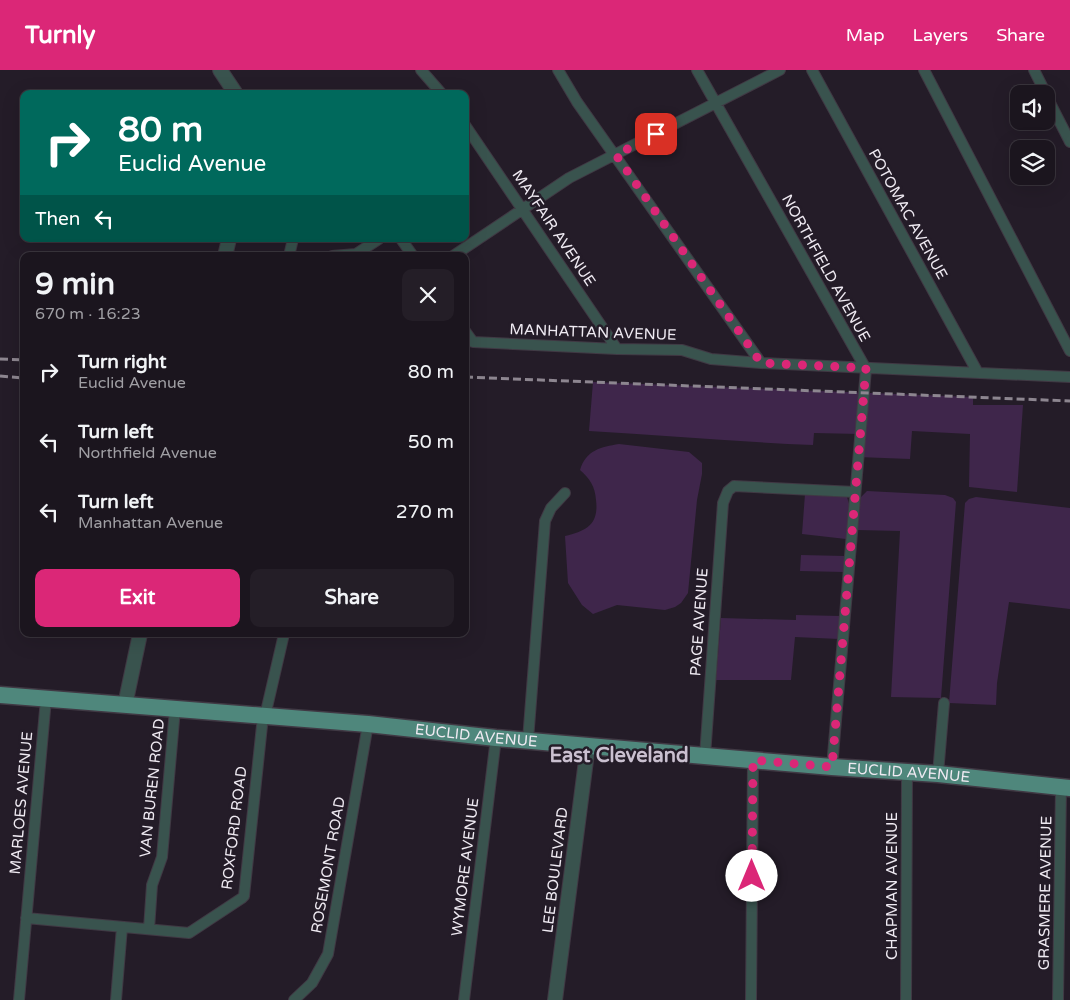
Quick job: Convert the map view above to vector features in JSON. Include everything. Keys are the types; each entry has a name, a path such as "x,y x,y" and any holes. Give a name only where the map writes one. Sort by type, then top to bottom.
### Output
{"main road":[{"name":"EUCLID AVENUE","path":"0,696 368,724 496,738 832,767 938,774 1065,788"}],"street":[{"path":"220,70 233,90"},
{"path":"421,70 438,90"},
{"path":"558,70 577,102 761,363"},
{"name":"NORTHFIELD AVENUE","path":"697,70 866,368"},
{"path":"459,252 569,178 780,70"},
{"name":"POTOMAC AVENUE","path":"812,70 978,373"},
{"path":"924,70 1070,350"},
{"path":"1034,70 1042,85"},
{"path":"1055,112 1070,142"},
{"name":"MAYFAIR AVENUE","path":"469,131 617,349"},
{"path":"359,252 374,242"},
{"name":"MANHATTAN AVENUE","path":"469,336 473,342 682,350 711,359 761,363 1070,377"},
{"path":"832,767 866,368"},
{"name":"PAGE AVENUE","path":"705,756 723,504 728,491 734,486 855,492"},
{"path":"528,740 545,521 551,508 565,493"},
{"path":"124,705 139,637"},
{"path":"264,716 283,637"},
{"name":"MARLOES AVENUE","path":"19,1000 46,699"},
{"path":"938,774 944,703"},
{"name":"VAN BUREN ROAD","path":"149,929 152,885 162,857 175,709"},
{"name":"ROXFORD ROAD","path":"26,918 189,933 244,896 264,716"},
{"name":"ROSEMONT ROAD","path":"294,1000 312,983 328,954 368,724"},
{"name":"WYMORE AVENUE","path":"464,1000 496,738"},
{"name":"LEE BOULEVARD","path":"555,1000 588,745"},
{"path":"751,1000 753,760"},
{"name":"CHAPMAN AVENUE","path":"906,1000 907,772"},
{"name":"GRASMERE AVENUE","path":"1058,1000 1065,788"},
{"path":"116,1000 122,927"}],"shaded area":[{"path":"593,382 973,397 973,405 1023,405 1017,492 969,487 970,434 912,431 910,459 858,457 860,434 814,433 813,445 589,431"},
{"path":"619,444 689,452 702,463 688,593 681,603 675,607 665,610 617,605 593,614 582,605 568,583 565,536 585,529 596,515 593,487 580,470 590,454 600,448"},
{"path":"867,491 945,495 953,498 956,502 941,698 891,697 900,531 857,530 861,497"},
{"path":"805,494 847,497 849,504 846,539 802,534"},
{"path":"976,497 1070,508 1070,609 1009,602 997,683 996,705 949,703 965,503 969,499"},
{"path":"801,555 845,556 844,572 800,571"},
{"path":"796,615 840,616 839,639 795,637 791,680 716,680 721,618 796,620"}],"railway":[{"path":"0,359 20,360"},
{"path":"0,376 20,378"},
{"path":"469,377 1070,401"}],"district":[{"name":"East Cleveland","path":"619,756"}],"route":[{"path":"656,134 616,155 761,363 866,368 832,767 753,760 752,876"}]}
